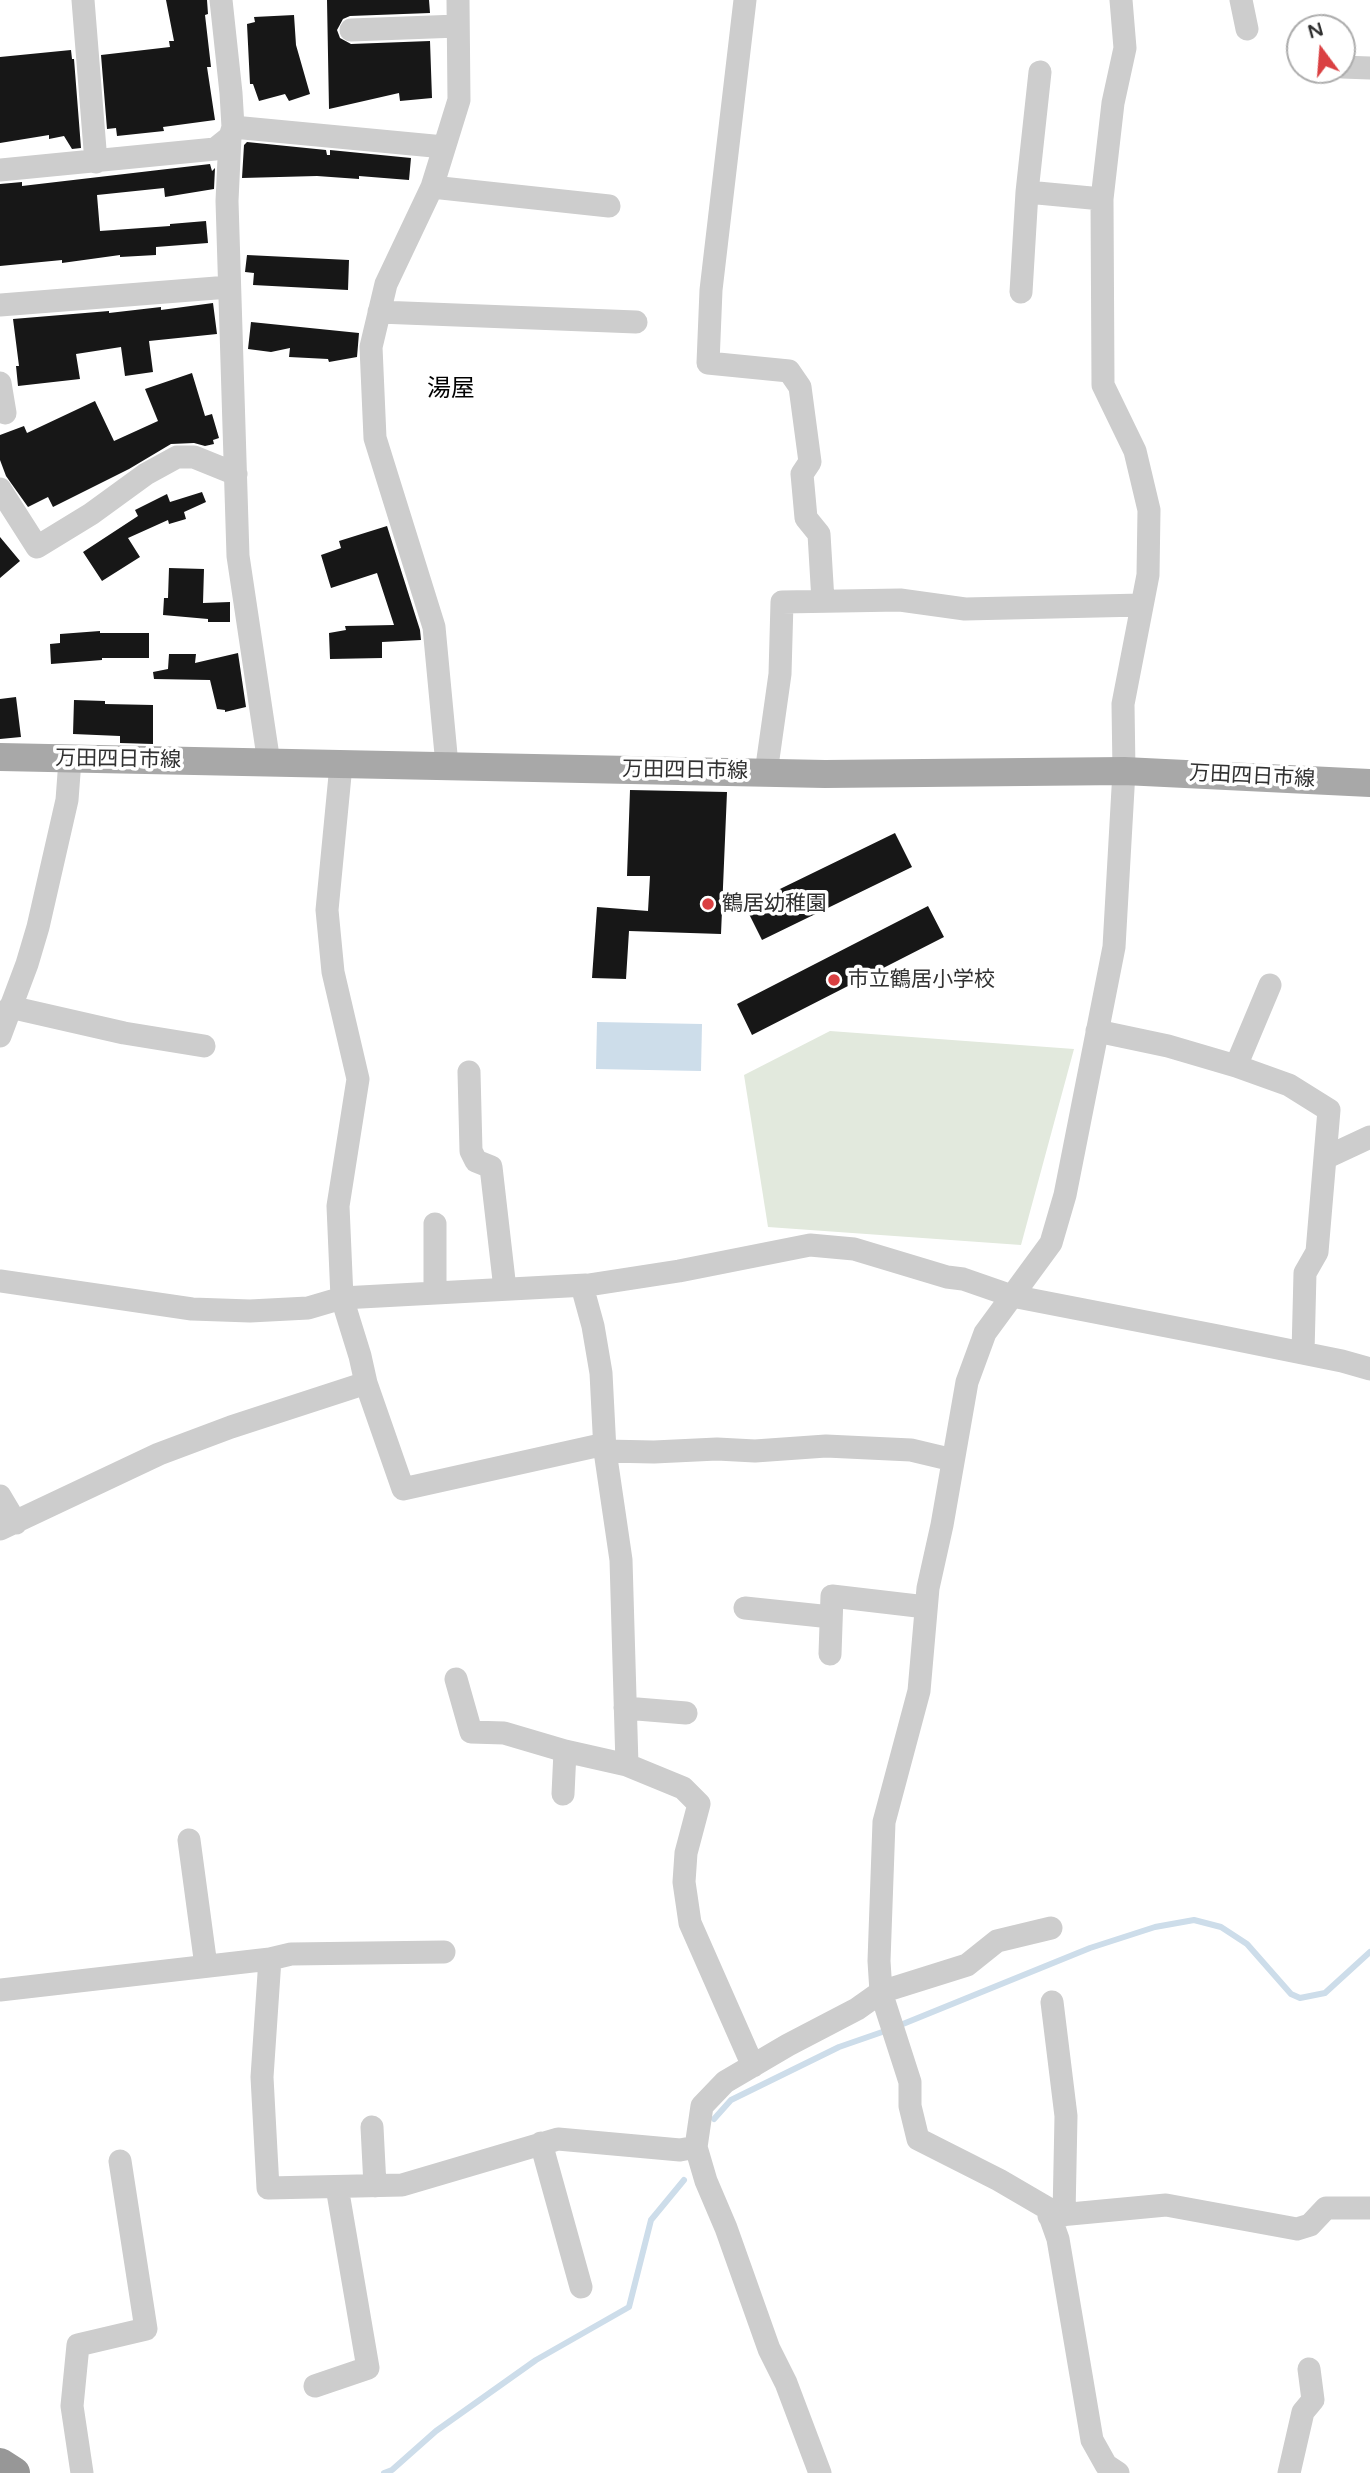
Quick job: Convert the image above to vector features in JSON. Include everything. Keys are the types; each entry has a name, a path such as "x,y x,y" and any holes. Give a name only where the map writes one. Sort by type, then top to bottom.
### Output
{"highway":[{"path":"0,2464 14,2473"}],"main road":[{"name":"万田四日市線","path":"0,757 766,773 1124,771 1370,783"}],"street":[{"path":"83,0 96,162"},
{"path":"221,0 231,132 227,201 238,556 269,764"},
{"path":"447,765 434,627 375,438 371,346 386,284 432,187 459,100 458,0"},
{"path":"744,0 712,290 708,363 789,371 800,387 810,461 802,474 806,518 819,534 823,601"},
{"path":"1121,0 1125,48 1113,103 1102,199 1103,385 1135,451 1149,510 1148,575 1123,704 1124,771 1114,947 1065,1195 1051,1243 985,1333 967,1382 928,1588 919,1691 884,1822 879,1961 881,1992 910,2082 910,2106 918,2139 1011,2187 1057,2215 1166,2205 1297,2230 1310,2225 1326,2208 1370,2208"},
{"path":"1241,0 1247,29"},
{"path":"351,30 458,26"},
{"path":"1021,292 1027,192 1040,72"},
{"path":"0,170 215,149 231,132"},
{"path":"231,132 444,147"},
{"path":"432,187 609,206"},
{"path":"1027,192 1102,199"},
{"path":"0,305 229,287"},
{"path":"379,312 636,322"},
{"path":"0,383 5,413"},
{"path":"0,489 37,547 91,514 146,474 177,457 194,457 236,474"},
{"path":"766,773 780,674 782,602 901,600 965,609 1142,605"},
{"path":"0,1036 38,927 67,800 70,760"},
{"path":"341,765 327,910 333,972 358,1079 338,1206 342,1298 366,1383 403,1489 605,1447 654,1452 718,1449 755,1451 826,1446 911,1450 954,1460"},
{"path":"1236,1066 1270,985"},
{"path":"10,1007 124,1033 204,1046"},
{"path":"1097,1031 1168,1046 1236,1066 1289,1085 1329,1110 1317,1252 1305,1273 1303,1353"},
{"path":"469,1072 471,1151 476,1161 491,1167 505,1289"},
{"path":"1325,1158 1370,1137"},
{"path":"435,1224 435,1293"},
{"path":"582,1286 679,1271 810,1245 854,1249 1013,1296 1303,1353 1370,1369"},
{"path":"0,1281 192,1309 250,1311 308,1308 342,1298 586,1285 582,1286"},
{"path":"582,1286 593,1326 601,1373 605,1447 621,1560 627,1765"},
{"path":"0,1496 8,1526 159,1454 366,1383"},
{"path":"831,1654 832,1595 926,1607"},
{"path":"745,1608 831,1618"},
{"path":"456,1679 471,1732 503,1733 627,1765 683,1788 699,1804 686,1853 684,1882 690,1923 753,2066"},
{"path":"625,1707 686,1713"},
{"path":"563,1794 565,1751"},
{"path":"189,1840 206,1966"},
{"path":"820,2473 786,2383 769,2349 726,2228 706,2181 696,2147 702,2106 725,2082 857,2009 881,1992 967,1965 997,1941 1051,1928"},
{"path":"0,1990 270,1959 291,1954 444,1952"},
{"path":"270,1959 262,2077 268,2188 402,2185 558,2138 680,2150 696,2147"},
{"path":"1052,2002 1066,2116 1057,2215 1058,2239 1092,2440 1106,2465 1118,2473"},
{"path":"372,2127 375,2186"},
{"path":"541,2143 581,2287"},
{"path":"82,2473 72,2406 78,2346 146,2329 120,2161"},
{"path":"315,2386 368,2368 337,2186"},
{"path":"1289,2473 1303,2412 1313,2400 1309,2369"}],"shaded area":[{"path":"830,1031 1074,1049 1021,1245 768,1227 744,1075"}],"water":[{"path":"597,1022 702,1024 701,1071 596,1069"}],"building":[{"path":"166,0 207,0 208,14 205,15 211,67 207,67 215,120 163,127 164,131 117,136 116,128 107,129 101,55 170,47 169,41 174,41"},
{"path":"327,0 429,0 430,13 350,16 343,19 337,30 340,38 351,44 430,41 432,98 400,101 399,93 329,109"},
{"path":"294,15 296,45 310,94 289,101 285,94 259,101 253,84 250,84 247,24 255,22 254,17"},
{"path":"71,50 81,148 72,149 64,136 49,139 49,135 0,143 0,57"},
{"path":"247,142 326,150 327,155 330,155 330,150 411,158 409,180 359,176 359,179 317,176 242,178 244,145"},
{"path":"210,164 212,171 215,168 214,189 165,197 164,188 97,195 100,231 206,221 208,243 156,247 156,255 120,255 62,263 62,260 0,266 0,184 22,182 22,186"},
{"path":"247,255 349,260 348,290 253,285 254,273 245,272"},
{"path":"213,303 217,334 149,341 153,372 125,376 121,347 76,354 80,379 18,386 16,366 19,366 13,319 161,307 161,310"},
{"path":"251,322 359,333 357,357 329,362 328,359 289,357 290,348 271,352 248,349"},
{"path":"192,373 205,416 212,414 219,438 213,440 214,444 171,444 129,469 53,507 48,497 28,507 6,476 0,460 0,435 24,426 27,433 95,401 114,441 158,421 145,389"},
{"path":"202,492 206,502 184,512 186,519 169,524 168,520 128,538 140,557 102,581 83,552 138,516 135,510 167,494 170,502"},
{"path":"387,526 421,640 382,642 382,658 330,659 329,633 346,630 345,626 394,625 377,573 331,588 321,555 341,548 339,541"},
{"path":"0,537 20,561 0,578"},
{"path":"169,568 204,569 203,603 230,602 230,622 208,622 208,619 163,615 164,598 168,598"},
{"path":"100,631 149,633 149,658 102,658 51,664 50,644 60,643 60,634"},
{"path":"238,653 246,707 225,712 217,709 210,680 154,679 153,672 168,669 169,654 196,654 195,663"},
{"path":"16,697 21,737 0,739 0,699"},
{"path":"74,700 153,705 153,744 120,743 120,736 73,734"},
{"path":"630,790 727,792 721,934 629,931 626,979 592,978 597,907 648,911 650,876 627,876"},
{"path":"895,833 912,867 762,940 745,906"},
{"path":"928,906 944,937 752,1035 737,1004"}],"waterway":[{"path":"898,2026 1090,1948 1155,1927 1194,1920 1221,1927 1247,1944 1291,1994 1300,1998 1325,1993 1370,1952"},
{"path":"714,2119 731,2100 839,2047 888,2030"},
{"path":"384,2473 392,2470 436,2431 536,2360 629,2307 651,2220 684,2180"}],"place":[{"name":"鶴居幼稚園","path":"708,904"},
{"name":"市立鶴居小学校","path":"834,980"}],"district":[{"name":"湯屋","path":"451,390"}]}
